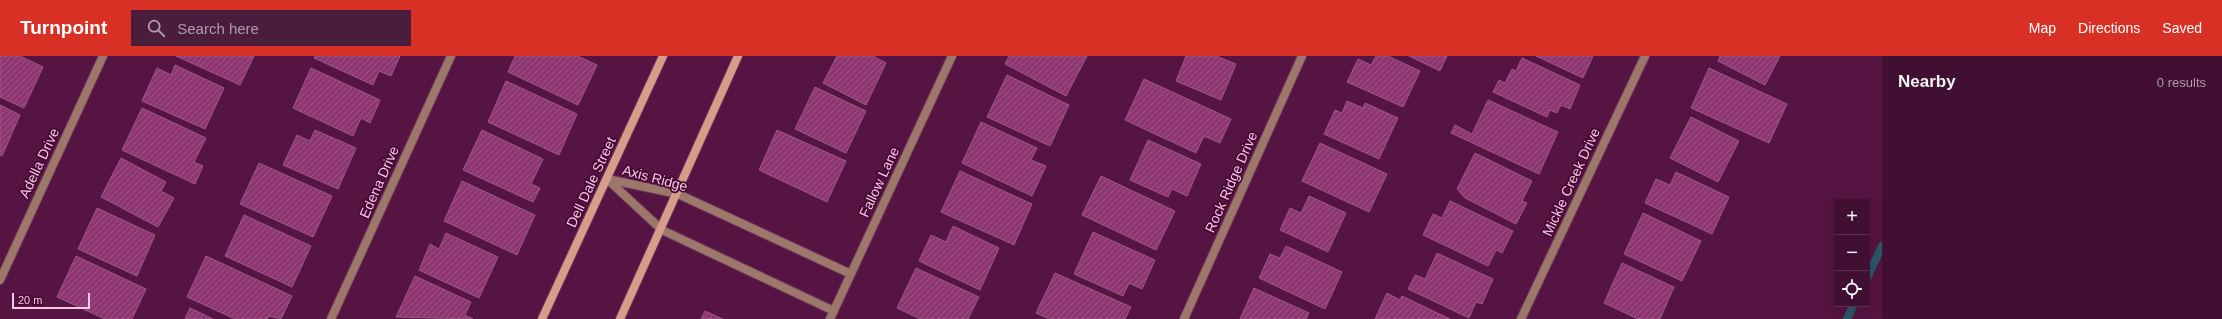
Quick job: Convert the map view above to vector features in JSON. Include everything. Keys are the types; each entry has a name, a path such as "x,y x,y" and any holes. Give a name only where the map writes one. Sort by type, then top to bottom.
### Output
{"main road":[{"name":"Dell Dale Street","path":"542,319 663,56"},
{"path":"620,319 662,230 738,56"}],"street":[{"name":"Adella Drive","path":"0,280 103,56"},
{"name":"Edena Drive","path":"331,319 451,56"},
{"name":"Fallow Lane","path":"832,315 952,56"},
{"name":"Rock Ridge Drive","path":"1184,319 1302,56"},
{"name":"Mickle Creek Drive","path":"1521,319 1645,56"},
{"name":"Axis Ridge","path":"606,179 678,194 851,274"},
{"name":"Axis Ridge","path":"606,179 662,230 832,315"}],"building":[{"path":"0,56 20,56 43,67 24,108 0,97"},
{"path":"176,56 254,56 240,85"},
{"path":"315,56 400,56 391,76 379,71 373,85 314,58"},
{"path":"515,56 578,56 597,65 578,105 508,72"},
{"path":"837,56 873,56 886,63 866,105 823,83"},
{"path":"1009,56 1087,56 1066,96 1005,64"},
{"path":"1186,56 1216,56 1236,64 1221,100 1176,81"},
{"path":"1376,56 1388,56 1420,71 1403,107 1347,82 1358,59 1371,65"},
{"path":"1409,56 1447,56 1440,71"},
{"path":"1536,56 1593,56 1583,78"},
{"path":"1720,56 1780,56 1765,85 1718,61"},
{"path":"1522,58 1580,85 1570,109 1561,105 1557,113 1550,110 1547,117 1493,92 1499,80 1505,83 1512,69 1516,71"},
{"path":"175,65 224,88 205,129 142,101 157,68 171,75"},
{"path":"311,68 380,100 370,123 361,118 353,136 293,108"},
{"path":"1709,68 1787,104 1769,143 1691,108"},
{"path":"1007,75 1069,105 1050,146 987,117"},
{"path":"1144,79 1231,119 1220,143 1204,136 1196,153 1125,120"},
{"path":"506,81 577,114 559,155 488,122"},
{"path":"815,87 866,111 846,153 795,129"},
{"path":"1488,100 1558,132 1539,174 1451,133 1455,125 1472,134"},
{"path":"1347,101 1363,108 1365,103 1398,118 1379,159 1324,134 1335,110 1342,113"},
{"path":"0,105 20,115 2,156 0,155"},
{"path":"142,108 206,138 194,162 203,166 195,184 122,150"},
{"path":"1691,117 1739,141 1718,182 1670,158"},
{"path":"981,122 1037,148 1031,160 1046,166 1032,196 962,163"},
{"path":"315,130 356,148 338,189 283,165 297,135 310,141"},
{"path":"482,130 543,159 531,184 540,188 533,202 463,170"},
{"path":"777,130 846,161 827,202 759,170"},
{"path":"1148,140 1201,164 1187,196 1172,189 1168,197 1130,180"},
{"path":"1320,143 1387,174 1369,212 1302,181"},
{"path":"1475,153 1532,181 1522,201 1527,203 1516,224 1465,198 1457,189"},
{"path":"121,158 166,182 161,191 174,198 158,227 101,197"},
{"path":"259,163 332,196 313,237 240,204"},
{"path":"960,171 1032,204 1014,245 941,212"},
{"path":"1676,172 1729,197 1712,234 1645,203 1656,179 1670,185"},
{"path":"1101,176 1175,211 1156,250 1082,215"},
{"path":"462,181 535,215 517,255 444,221"},
{"path":"1309,196 1346,213 1328,252 1280,230 1290,208 1301,213"},
{"path":"1450,201 1513,231 1502,253 1496,250 1488,266 1423,235 1433,214 1442,218"},
{"path":"97,208 155,235 137,276 78,249"},
{"path":"1643,213 1701,241 1682,281 1624,254"},
{"path":"244,215 311,246 292,287 225,256"},
{"path":"953,226 999,248 980,290 919,261 931,235 946,242"},
{"path":"1093,232 1155,260 1142,289 1129,283 1123,296 1074,274"},
{"path":"446,233 498,257 479,298 419,270 430,244 439,249"},
{"path":"1286,246 1342,272 1325,309 1259,278 1270,254 1280,258"},
{"path":"1437,253 1493,279 1482,304 1476,302 1469,318 1408,289 1415,275 1425,279"},
{"path":"76,256 146,289 132,319 105,319 57,297"},
{"path":"206,256 292,296 281,319 269,316 267,319 235,319 187,297"},
{"path":"1622,263 1674,287 1660,319 1638,319 1604,303"},
{"path":"916,268 979,297 968,319 920,319 897,308"},
{"path":"1055,273 1131,307 1125,319 1049,319 1036,313"},
{"path":"415,276 471,302 465,315 473,319 396,317"},
{"path":"1254,288 1309,313 1306,319 1240,319"},
{"path":"1387,293 1400,300 1402,296 1450,319 1375,319"},
{"path":"190,308 213,319 185,319"},
{"path":"705,311 723,319 701,319"}],"waterway":[{"path":"1870,272 1882,246"},
{"path":"1847,319 1853,307"}]}
